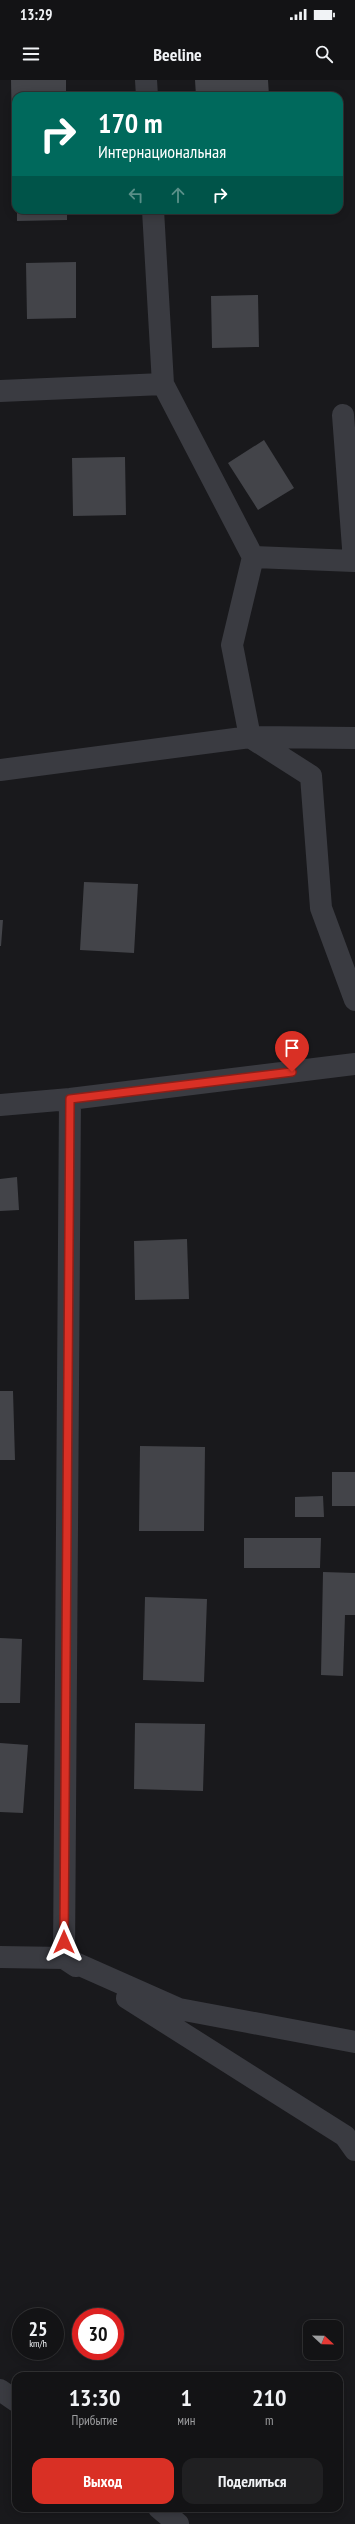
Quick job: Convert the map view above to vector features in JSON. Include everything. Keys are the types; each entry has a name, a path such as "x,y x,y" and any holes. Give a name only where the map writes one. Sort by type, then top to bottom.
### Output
{"street":[{"path":"146,80 147,92"},
{"path":"153,214 163,384 253,557 232,644 250,737 311,776 321,908 355,1000"},
{"path":"0,391 163,384"},
{"path":"253,557 354,561 343,415"},
{"path":"0,770 250,737 355,738"},
{"path":"0,1105 70,1099 355,1064"},
{"path":"64,1958 70,1099"},
{"path":"0,1957 64,1958 179,2009 355,2042"},
{"path":"64,1958 345,2136 355,2150"},
{"path":"0,2390 12,2398"},
{"path":"164,2512 178,2524"}],"building":[{"path":"11,80 66,80 66,92 12,92 12,133"},
{"path":"195,80 268,80 269,92 196,92"},
{"path":"17,214 67,214 67,220 17,221"},
{"path":"76,262 76,318 27,319 26,263"},
{"path":"258,295 259,347 212,348 211,296"},
{"path":"264,440 294,488 258,510 228,463"},
{"path":"125,457 126,515 73,516 72,458"},
{"path":"84,882 138,884 134,953 80,950"},
{"path":"0,920 3,920 1,946 0,946"},
{"path":"17,1177 19,1210 0,1211 0,1179"},
{"path":"187,1239 189,1299 135,1300 134,1241"},
{"path":"0,1391 13,1391 15,1460 0,1460"},
{"path":"140,1446 205,1447 204,1531 139,1531"},
{"path":"332,1472 355,1472 355,1506 332,1506"},
{"path":"323,1496 324,1517 295,1517 295,1497"},
{"path":"244,1538 321,1538 320,1568 244,1568"},
{"path":"323,1572 355,1573 355,1615 345,1615 343,1676 321,1675"},
{"path":"145,1597 207,1599 204,1682 143,1680"},
{"path":"0,1638 22,1639 20,1703 0,1703"},
{"path":"135,1723 205,1724 203,1791 134,1789"},
{"path":"0,1743 28,1745 23,1813 0,1812"}],"route":[{"path":"64,1942 70,1099 292,1072"}]}
